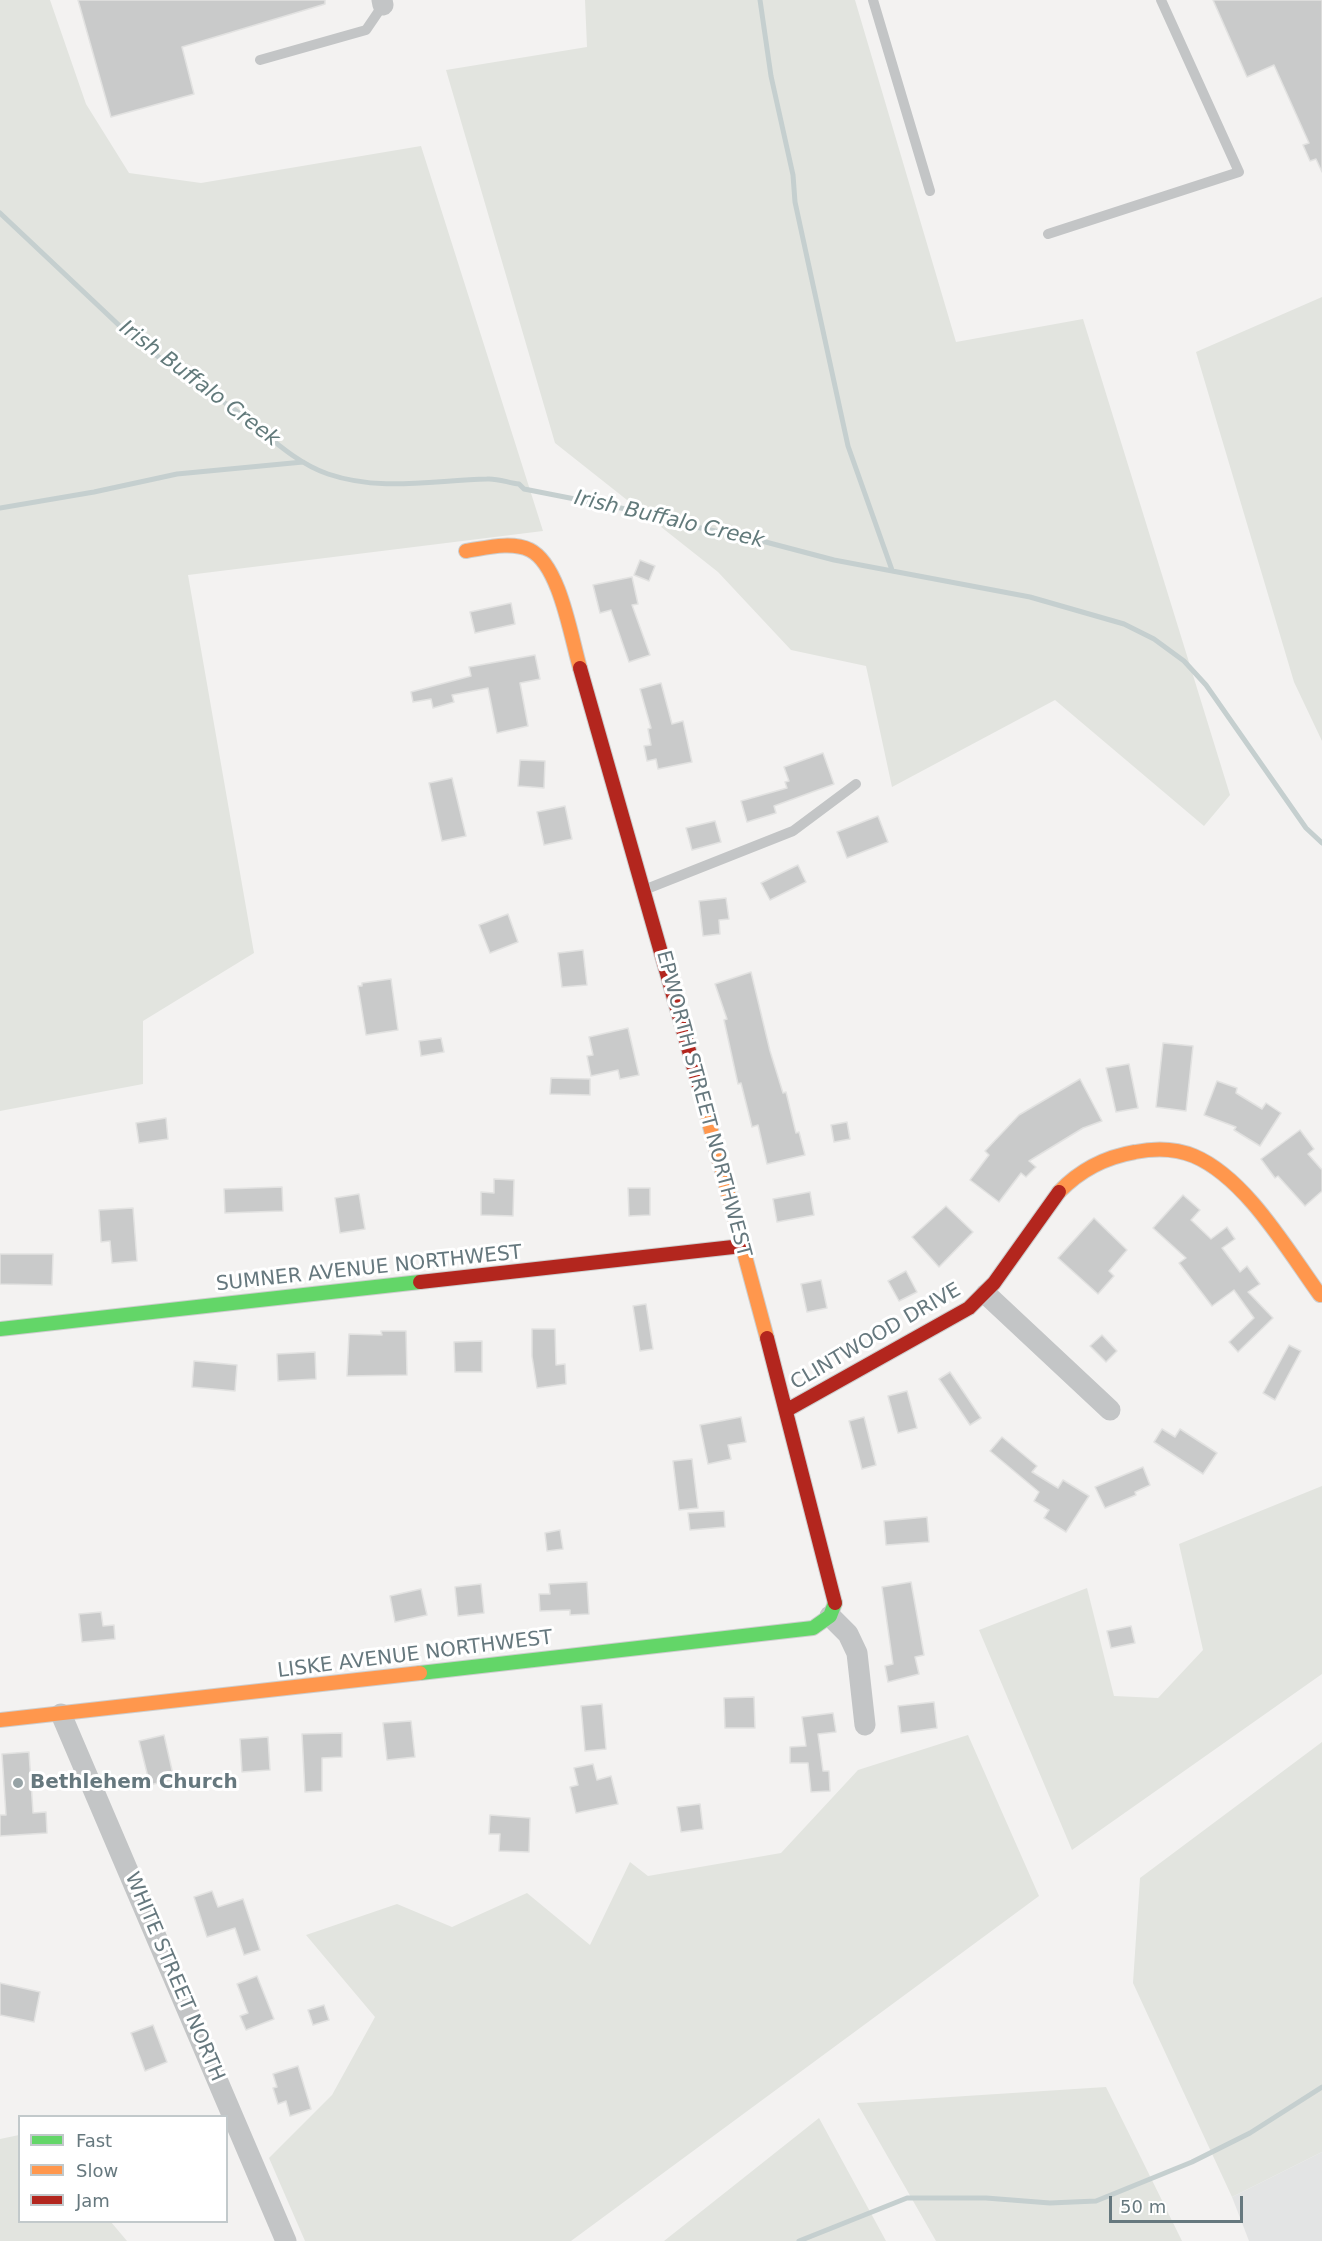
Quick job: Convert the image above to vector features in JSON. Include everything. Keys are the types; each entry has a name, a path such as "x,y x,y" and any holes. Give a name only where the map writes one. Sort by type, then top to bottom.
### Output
{"street":[{"name":"EPWORTH STREET NORTHWEST","path":"466,551 513,546 532,550 548,563 644,890 787,1410 836,1600 830,1616"},
{"name":"CLINTWOOD DRIVE","path":"787,1410 969,1308 986,1294 1055,1197 1076,1176 1108,1158 1140,1149 1194,1154 1223,1172 1240,1188 1320,1295"},
{"name":"SUMNER AVENUE NORTHWEST","path":"0,1329 742,1246"},
{"path":"986,1294 1110,1410"},
{"path":"830,1616 848,1634 857,1653 866,1725"},
{"name":"LISKE AVENUE NORTHWEST","path":"0,1720 781,1633 813,1628 830,1616"},
{"name":"WHITE STREET NORTH","path":"61,1714 286,2241"}],"lane":[{"path":"873,0 930,191"},
{"path":"1048,234 1239,172 1161,0"},
{"path":"260,60 366,30 383,2"},
{"path":"644,890 793,831 856,784"}],"shaded area":[{"path":"0,0 50,0 86,104 129,173 201,183 421,146 543,531 188,575 254,953 143,1021 143,1084 0,1111"},
{"path":"585,0 855,0 956,342 1083,319 1230,795 1204,826 1055,700 892,787 866,666 791,650 718,572 555,443 446,70 587,47"},
{"path":"1322,297 1322,741 1294,682 1196,352"},
{"path":"1322,1486 1322,1674 1072,1850 979,1630 1087,1588 1114,1696 1158,1698 1203,1650 1179,1544"},
{"path":"968,1735 1039,1896 571,2241 305,2241 269,2158 332,2095 375,2017 306,1935 397,1904 452,1927 527,1893 590,1945 630,1862 648,1876 781,1853 858,1770"},
{"path":"1322,1742 1322,2152 1232,2197 1133,1983 1140,1878"},
{"path":"1106,2087 1182,2241 936,2241 857,2103"},
{"path":"819,2118 886,2241 664,2241"},
{"path":"18,2135 18,2223 112,2223 127,2241 0,2241 0,2139"},
{"path":"1322,2152 1322,2241 1249,2241 1232,2197"}],"building":[{"path":"78,0 325,0 325,4 182,47 194,94 111,117"},
{"path":"1213,0 1322,0 1322,172 1316,159 1310,161 1303,145 1309,143 1274,65 1247,77"},
{"path":"640,560 655,566 649,581 634,575"},
{"path":"632,577 638,604 632,605 650,655 629,662 611,610 600,613 593,585"},
{"path":"511,603 515,624 475,633 470,612"},
{"path":"535,655 540,679 520,683 528,726 497,733 488,688 452,695 454,702 433,708 431,699 413,702 411,692 471,676 469,667"},
{"path":"661,683 672,724 683,721 692,762 658,769 656,759 647,761 644,746 651,745 648,729 651,728 640,689"},
{"path":"823,753 834,784 774,806 776,813 747,822 741,801 787,788 785,782 789,781 784,767"},
{"path":"520,760 545,761 544,788 518,786"},
{"path":"452,778 466,836 442,841 429,783"},
{"path":"565,806 572,839 544,845 537,812"},
{"path":"878,816 888,842 847,858 837,832"},
{"path":"715,821 721,842 692,850 686,828"},
{"path":"798,865 806,882 770,900 761,883"},
{"path":"726,898 729,919 719,920 720,934 703,936 699,901"},
{"path":"508,914 518,942 490,953 479,925"},
{"path":"583,950 587,985 562,987 558,953"},
{"path":"751,972 770,1051 783,1093 786,1092 796,1133 799,1132 805,1155 767,1164 758,1125 752,1127 741,1083 738,1084 724,1020 727,1019 715,984"},
{"path":"391,979 398,1030 366,1035 358,986 362,986 362,983"},
{"path":"628,1028 639,1075 620,1079 618,1070 591,1076 587,1056 593,1055 589,1037"},
{"path":"441,1038 444,1052 421,1056 419,1041"},
{"path":"1163,1043 1193,1046 1186,1111 1156,1107"},
{"path":"1129,1064 1138,1108 1116,1112 1106,1068"},
{"path":"551,1078 590,1079 590,1095 550,1094"},
{"path":"1080,1079 1102,1121 1083,1128 1029,1161 1036,1167 1026,1177 1021,1173 999,1202 970,1180 989,1155 985,1151 1019,1115"},
{"path":"1217,1081 1237,1088 1236,1093 1262,1109 1266,1103 1281,1113 1260,1146 1234,1130 1236,1127 1204,1115"},
{"path":"166,1118 168,1139 139,1143 136,1123"},
{"path":"847,1122 850,1139 834,1142 831,1125"},
{"path":"1300,1130 1314,1149 1308,1154 1322,1170 1322,1191 1305,1206 1278,1176 1275,1178 1261,1159"},
{"path":"494,1179 514,1180 513,1216 481,1215 481,1192 494,1193"},
{"path":"282,1187 283,1211 225,1213 224,1189"},
{"path":"628,1188 650,1188 650,1215 629,1216"},
{"path":"810,1192 814,1215 777,1222 773,1199"},
{"path":"359,1194 365,1229 340,1233 335,1198"},
{"path":"1183,1195 1200,1210 1191,1220 1211,1239 1227,1227 1235,1239 1222,1248 1240,1272 1247,1266 1260,1284 1248,1292 1273,1318 1238,1352 1229,1342 1254,1318 1234,1290 1212,1306 1179,1263 1186,1258 1153,1228"},
{"path":"946,1206 973,1232 939,1267 912,1237"},
{"path":"133,1208 137,1261 112,1263 110,1241 101,1242 99,1210"},
{"path":"1094,1218 1127,1250 1109,1271 1114,1276 1098,1294 1058,1258"},
{"path":"0,1254 53,1254 52,1285 0,1284"},
{"path":"906,1271 917,1292 899,1301 888,1281"},
{"path":"821,1280 827,1308 807,1312 801,1284"},
{"path":"646,1304 653,1349 640,1351 633,1306"},
{"path":"532,1329 555,1329 556,1365 565,1364 566,1384 537,1388 532,1356"},
{"path":"381,1331 406,1331 407,1375 347,1376 349,1334 382,1335"},
{"path":"1102,1335 1117,1351 1106,1362 1090,1346"},
{"path":"482,1341 482,1372 455,1372 454,1342"},
{"path":"1289,1345 1301,1351 1275,1400 1263,1393"},
{"path":"315,1352 316,1379 278,1381 277,1354"},
{"path":"194,1361 237,1365 235,1391 192,1387"},
{"path":"950,1372 981,1418 970,1425 939,1379"},
{"path":"907,1391 917,1428 898,1433 888,1396"},
{"path":"741,1417 746,1442 728,1445 731,1459 708,1464 700,1425"},
{"path":"864,1417 876,1465 862,1469 849,1421"},
{"path":"1162,1429 1175,1437 1180,1429 1217,1453 1203,1474 1154,1442"},
{"path":"1002,1437 1037,1466 1032,1472 1058,1488 1063,1480 1089,1496 1066,1532 1044,1518 1049,1510 1034,1501 1039,1492 990,1451"},
{"path":"692,1459 698,1508 679,1510 673,1461"},
{"path":"1143,1467 1150,1485 1135,1492 1136,1495 1105,1508 1095,1487"},
{"path":"724,1511 725,1527 690,1530 688,1513"},
{"path":"927,1517 929,1542 886,1545 884,1521"},
{"path":"560,1530 563,1549 547,1551 545,1533"},
{"path":"587,1582 589,1614 570,1615 570,1610 540,1611 539,1594 550,1594 549,1584"},
{"path":"911,1582 924,1655 915,1657 919,1674 888,1682 885,1666 893,1664 882,1587"},
{"path":"481,1584 484,1613 458,1616 455,1587"},
{"path":"421,1589 427,1615 395,1622 390,1596"},
{"path":"101,1612 103,1626 114,1625 115,1639 82,1642 79,1614"},
{"path":"1131,1626 1135,1643 1111,1648 1107,1631"},
{"path":"754,1697 755,1728 725,1728 724,1698"},
{"path":"934,1702 937,1728 901,1733 898,1706"},
{"path":"602,1704 606,1749 585,1751 581,1706"},
{"path":"833,1713 836,1732 818,1734 823,1771 829,1771 830,1791 811,1792 808,1763 790,1763 790,1747 806,1746 802,1717"},
{"path":"411,1721 415,1757 387,1760 383,1723"},
{"path":"342,1733 342,1757 322,1758 322,1791 305,1792 302,1734"},
{"path":"164,1735 174,1779 150,1785 139,1741"},
{"path":"268,1737 270,1770 242,1772 240,1739"},
{"name":"Bethlehem Church","path":"29,1752 33,1813 46,1812 47,1833 0,1836 0,1815 6,1815 2,1754"},
{"path":"593,1764 597,1780 611,1776 618,1804 576,1813 570,1787 578,1785 574,1768"},
{"path":"700,1804 703,1829 681,1832 677,1807"},
{"path":"490,1815 530,1818 529,1852 499,1851 500,1834 489,1834"},
{"path":"212,1891 218,1907 243,1899 260,1950 244,1955 235,1928 207,1937 194,1897"},
{"path":"257,1976 274,2019 246,2030 240,2016 248,2013 237,1984"},
{"path":"0,1983 40,1992 34,2022 0,2015"},
{"path":"324,2005 329,2020 313,2025 308,2010"},
{"path":"153,2025 167,2062 145,2071 131,2033"},
{"path":"298,2066 311,2109 290,2116 286,2101 278,2104 273,2088 277,2087 273,2074"}],"waterway":[{"path":"760,0 771,76 793,175 795,202 848,446 892,570"},
{"name":"Irish Buffalo Creek","path":"0,213 123,329 198,388 232,407 278,445 310,466 328,474 368,483 388,484 499,480 519,484 524,489 646,513 658,519 758,540 834,560 1030,597 1124,624 1154,639 1184,661 1206,685 1306,828 1322,843"},
{"path":"0,508 94,492 177,474 303,462"},
{"path":"799,2241 907,2198 986,2198 1050,2203 1096,2201 1192,2162 1250,2133 1322,2087"}],"traffic: fast":[{"path":"0,1329 420,1282"},
{"path":"420,1673 813,1628 830,1616 835,1603"}],"traffic: slow":[{"path":"466,551 515,546 530,550 540,558 557,586 580,668"},
{"path":"701,1093 767,1338"},
{"path":"1059,1192 1084,1171 1124,1154 1165,1150 1180,1151 1194,1156 1213,1166 1248,1198 1280,1237 1320,1295"},
{"path":"0,1720 420,1673"}],"traffic: jam":[{"path":"580,668 701,1093"},
{"path":"787,1410 969,1308 994,1283 1059,1192"},
{"path":"420,1282 742,1246"},
{"path":"767,1338 835,1603"}],"place":[{"name":"Bethlehem Church","path":"18,1783"}]}
